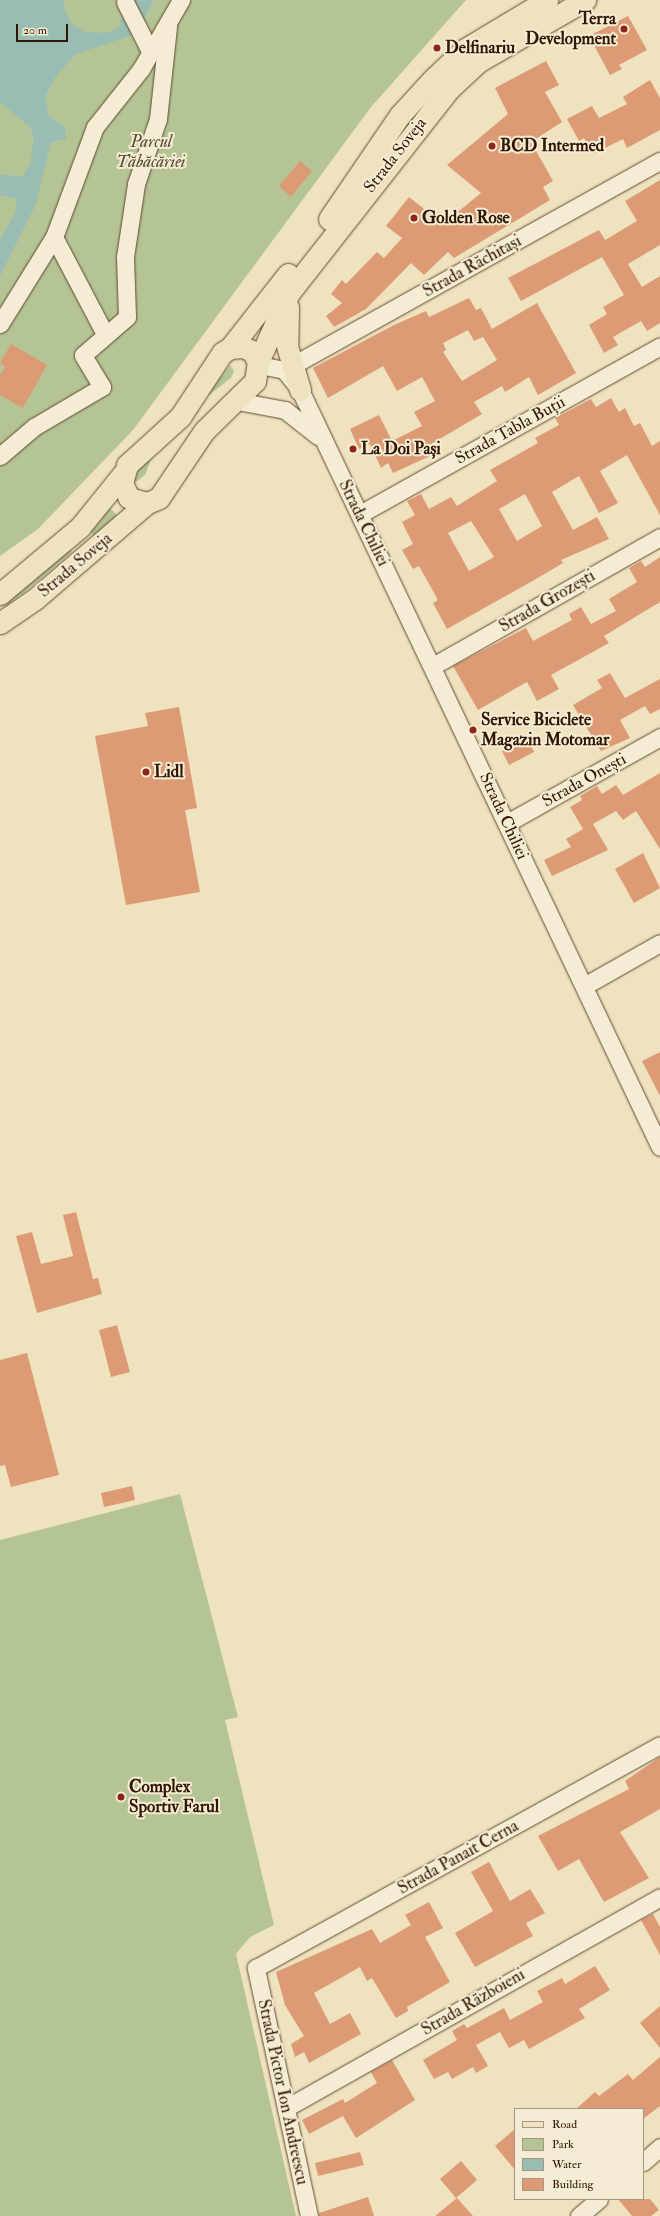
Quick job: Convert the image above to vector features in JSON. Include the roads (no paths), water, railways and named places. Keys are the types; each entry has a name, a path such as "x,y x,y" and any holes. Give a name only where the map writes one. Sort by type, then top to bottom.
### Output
{"main road":[{"name":"Strada Soveja","path":"0,594 80,526 123,474 180,417 218,357 230,348 416,97 465,49 547,0"},
{"name":"Strada Soveja","path":"0,622 35,599 147,503 159,498 197,439 237,401 255,381 259,364 289,293 397,151 464,73 585,0"},
{"path":"289,293 286,330 288,368 300,390"},
{"path":"230,348 248,349 259,364"},
{"path":"123,474 124,490 129,498 147,503"}],"street":[{"path":"0,324 54,237 95,127 151,53 168,27 181,0"},
{"path":"125,2 151,53"},
{"path":"0,456 34,427 102,387 83,356 105,334 127,317 125,257 136,184 158,119 168,27"},
{"name":"Strada Răchitași","path":"288,368 660,161"},
{"path":"54,237 105,334"},
{"name":"Strada Tabla Buții","path":"360,514 660,346"},
{"path":"259,364 288,368"},
{"name":"Strada Chiliei","path":"300,390 433,666 660,1148"},
{"name":"Strada Chiliei","path":"237,401 285,410 324,442"},
{"name":"Strada Grozești","path":"433,666 660,537"},
{"name":"Strada Onești","path":"507,823 660,737"},
{"path":"584,986 660,943"},
{"name":"Strada Panait Cerna","path":"256,1968 660,1746"},
{"name":"Strada Războieni","path":"286,2108 660,1897"},
{"name":"Strada Pictor Ion Andreescu","path":"256,1968 309,2216"},
{"path":"644,2161 660,2147"},
{"path":"579,2216 598,2200"}],"water":[{"path":"0,0 64,0 65,11 72,24 85,32 107,33 121,26 120,21 134,0 154,0 142,22 130,36 76,54 56,76 45,97 49,116 65,127 66,139 51,142 36,204 0,276 0,240 15,213 17,199 0,195 0,174 22,177 30,164 34,138 30,127 0,102"}],"place":[{"name":"Terra Development","path":"624,29"},
{"name":"Delfinariu","path":"437,48"},
{"name":"BCD Intermed","path":"492,146"},
{"name":"Golden Rose","path":"414,218"},
{"name":"La Doi Pași","path":"353,449"},
{"name":"Service Biciclete Magazin Motomar","path":"473,730"},
{"name":"Lidl","path":"146,772"},
{"name":"Complex Sportiv Farul","path":"121,1797"}],"park label":[{"name":"Parcul Tăbăcăriei","path":"151,152"}]}
